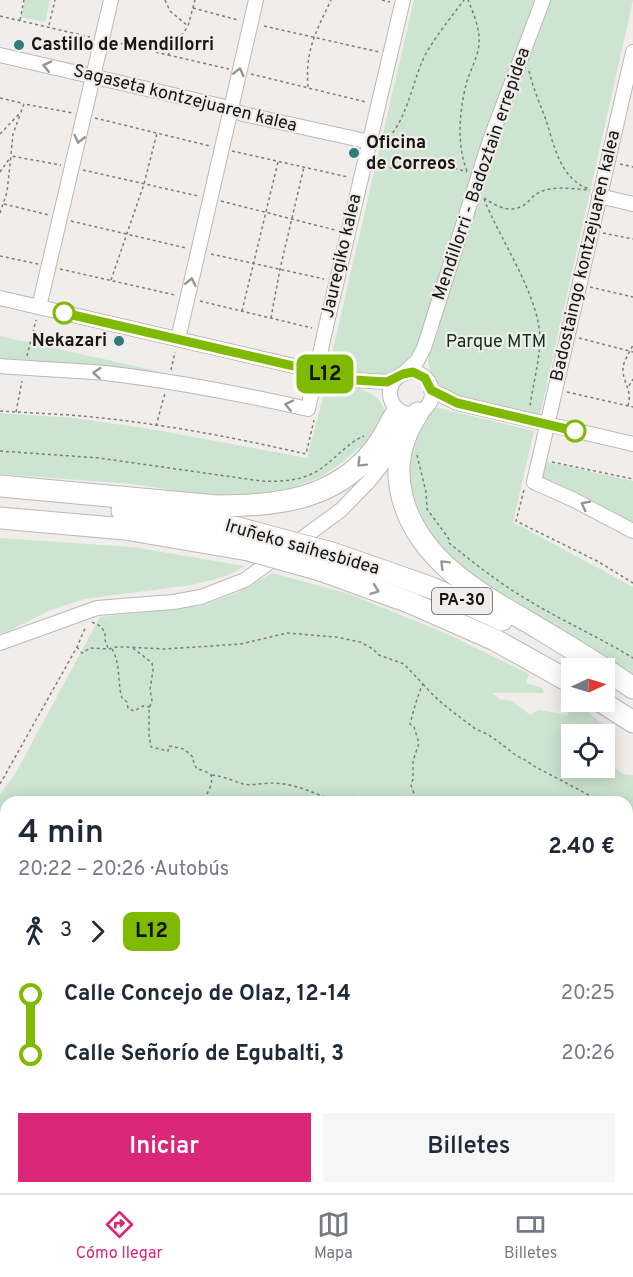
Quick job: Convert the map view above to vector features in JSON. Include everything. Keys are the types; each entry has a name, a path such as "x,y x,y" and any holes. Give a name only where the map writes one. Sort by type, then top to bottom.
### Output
{"highway":[{"path":"0,486 217,507 288,502 325,490 342,481 374,450 405,409"},
{"path":"405,409 399,474 402,498 409,518 421,539 452,572 498,605 633,688"},
{"name":"Iruñeko saihesbidea","path":"0,499 99,508 238,528 254,542"},
{"path":"176,502 238,528"},
{"name":"Iruñeko saihesbidea","path":"0,518 126,529 220,545 254,542 432,588 487,612 538,639 566,658"},
{"path":"0,532 50,533 220,545"},
{"name":"Iruñeko saihesbidea","path":"326,561 411,603 495,640 561,677"},
{"path":"615,691 633,703"},
{"path":"615,710 633,722"}],"street":[{"path":"39,307 111,0"},
{"path":"178,339 256,0"},
{"name":"Jauregiko kalea","path":"0,366 104,373 158,380 231,392 308,410 360,180 374,143 379,105 403,0"},
{"name":"Mendillorri - Badoztain errepidea","path":"399,376 417,361 424,348 490,140 543,0"},
{"name":"Badostaingo kontzejuaren kalea","path":"534,482 633,52"},
{"name":"Sagaseta kontzejuaren kalea","path":"0,56 374,143"},
{"path":"599,196 633,204"},
{"path":"0,298 354,380 379,382 413,372 422,376 428,382 431,390 431,398 405,409 393,433 383,462 369,481 341,510 245,580 201,597 173,602 97,608 0,643"},
{"name":"Mendillorri - Badoztain errepidea","path":"422,376 424,348"},
{"path":"399,376 391,387 405,409"},
{"path":"354,380 405,409 457,403"},
{"path":"431,390 457,403 633,444"},
{"path":"534,482 633,531"},
{"path":"0,652 45,627"}],"path":[{"path":"20,21 24,0"},
{"path":"48,27 55,0"},
{"path":"164,0 170,11 188,26"},
{"path":"168,55 188,26 195,0"},
{"path":"308,88 306,65 313,37 331,0"},
{"path":"374,143 390,137 407,105 427,51 464,0"},
{"path":"374,164 395,169 438,163 467,172 459,147 460,130 465,89 479,46 478,26 468,0"},
{"path":"193,8 251,24 391,55"},
{"path":"0,16 379,105"},
{"path":"528,68 560,163 581,186 594,190 553,189 538,192 515,210 501,207 484,198 496,228 522,278 536,314 540,341 530,412"},
{"path":"0,98 360,180"},
{"path":"0,213 7,192 13,134 24,104"},
{"path":"0,134 21,112"},
{"path":"111,280 144,184 157,133"},
{"path":"11,156 72,167 348,233"},
{"path":"0,172 11,156"},
{"path":"242,311 278,161"},
{"path":"270,318 304,167"},
{"path":"3,204 336,282"},
{"path":"599,232 633,239"},
{"path":"0,256 111,280 325,332"},
{"path":"586,286 633,297"},
{"path":"575,337 632,351"},
{"path":"628,406 631,395 623,372 625,359 632,351 633,345"},
{"path":"628,387 633,379"},
{"path":"555,389 633,407"},
{"path":"0,411 93,417 146,424 232,437 306,454 316,412"},
{"path":"0,451 99,458 261,481 286,482 322,468 347,445 369,434"},
{"path":"417,450 418,466 426,492 427,509 449,539 449,543 485,572 528,601 602,638 633,658"},
{"path":"540,459 633,479"},
{"path":"534,482 523,490 516,521 599,562 633,583"},
{"path":"0,784 77,647 88,620 103,629 110,649 118,660 118,682 122,699 128,708 134,711 143,706 150,706"},
{"path":"77,647 82,653 90,648 110,649 116,646 164,649 241,644 287,633 360,642 379,655 404,664 438,701 456,716 468,721 472,727 489,735 532,765 591,796"},
{"path":"132,647 152,663 149,735 151,747 168,751 169,746 184,749 193,757 193,764 196,768 242,784 270,783 297,786 322,796"},
{"path":"415,796 411,785 413,761 419,743 414,727 410,724 417,704 418,692 423,684"},
{"path":"204,796 209,792 213,779 211,775"}],"green space":[{"path":"25,0 50,0 45,22 21,17"},
{"path":"414,0 537,0 418,346 413,357 405,364 383,376 372,376 334,367 330,362"},
{"name":"Parque MTM","path":"550,0 633,0 540,415 449,393 434,380 428,360 488,165 516,85"},
{"path":"0,336 157,371 157,376 0,362"},
{"path":"327,382 371,393 382,405 385,414 366,449 358,448 321,477 288,489 219,497 132,484 0,474 0,413 75,418 156,430 307,458"},
{"path":"434,407 534,431 513,522 633,587 633,678 615,667 615,658 601,658 475,579 440,549 412,507 406,450 422,415"},
{"path":"543,461 633,481 633,527 541,480"},
{"path":"0,538 133,547 245,566 226,576 192,585 84,599 51,610 0,635"},
{"path":"272,573 349,594 445,633 529,674 526,683 542,688 544,693 493,693 499,699 513,701 530,715 539,710 568,715 568,712 588,712 603,724 561,724 561,778 615,778 615,769 633,775 633,796 0,796 15,774 100,617 201,606 237,593"}],"bus line":[{"name":"L12","path":"64,313 354,380 387,382 413,372 425,378 431,390 457,403 575,431"}],"place":[{"name":"Castillo de Mendillorri","path":"19,45"},
{"name":"Oficina de Correos","path":"354,153"},
{"name":"Nekazari","path":"119,341"}]}
